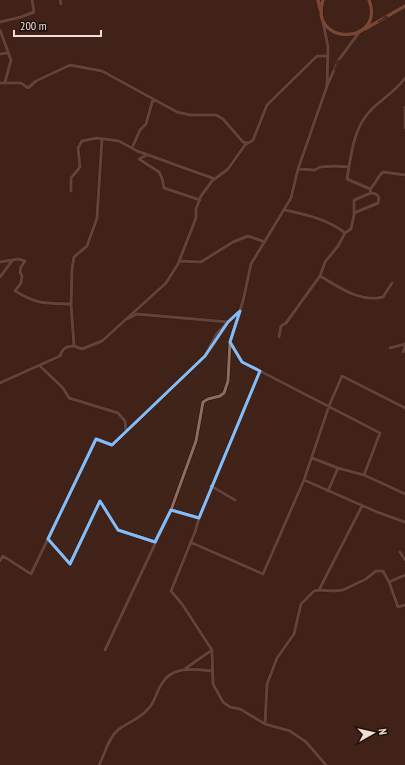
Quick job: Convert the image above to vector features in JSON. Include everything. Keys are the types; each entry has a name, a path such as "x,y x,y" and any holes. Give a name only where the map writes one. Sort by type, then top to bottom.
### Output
{"main road":[{"path":"318,0 322,14 330,29 336,34 345,36 381,21 405,6"},
{"path":"322,14 324,0"},
{"path":"360,31 367,26 370,18 372,10 369,0"}],"street":[{"path":"0,22 34,12 32,0"},
{"path":"60,0 61,4"},
{"path":"322,14 328,47 327,86"},
{"path":"0,30 11,63 5,82"},
{"path":"106,650 171,510 196,441 203,402 220,396 226,388 228,380 230,342 240,311 251,264 291,198 298,169 327,86 338,60 360,31"},
{"path":"0,54 8,53"},
{"path":"0,383 40,366 47,360 60,356 63,349 68,346 74,346 82,349 102,341 121,322 158,292 166,283 179,262 196,218 196,209 200,200 215,179 228,169 247,144 253,140 267,105 317,56 328,56"},
{"path":"0,83 21,83 28,88 36,81 70,65 102,70 153,99 190,115 216,115 247,144"},
{"path":"354,213 378,203 379,197 371,191 347,179 357,132 370,111 405,78"},
{"path":"132,148 137,140 140,130 146,124 153,99"},
{"path":"405,107 405,128"},
{"path":"71,191 71,178 80,167 78,148 82,141 102,139 119,141 147,154 215,179"},
{"path":"74,346 70,304 74,257 87,246 97,218 102,139"},
{"path":"147,154 139,159 158,172 162,178 164,188 200,200"},
{"path":"298,169 315,170 320,167 349,167"},
{"path":"279,336 281,326 286,323 320,276 326,262 345,233 351,229 354,213 354,200 371,191 377,177 383,172 400,176 405,175"},
{"path":"285,210 315,217 335,225 345,233"},
{"path":"179,262 201,262 232,242 248,236 265,242"},
{"path":"0,277 12,261"},
{"path":"0,262 25,261 20,272 22,276 21,283 15,291 37,303 70,304"},
{"path":"320,276 342,289 368,299 383,297 392,283"},
{"path":"0,561 3,556 31,574 96,439 112,445 205,356 218,333 240,311"},
{"path":"121,322 137,314 228,322"},
{"path":"230,342 242,362 380,433 364,475"},
{"path":"390,348 405,345 404,352"},
{"path":"40,366 64,388 69,398 118,413 125,421 126,431"},
{"path":"260,371 211,486 171,591 182,604 212,650 213,684 223,702 230,708 240,709 265,724 290,731 306,742 326,765"},
{"path":"190,542 263,574 304,480 329,406 342,376 405,408"},
{"path":"312,458 338,468 364,475 405,494"},
{"path":"328,491 338,468"},
{"path":"304,480 362,506 405,522"},
{"path":"211,486 235,500"},
{"path":"48,539 70,564 100,500 118,530 155,542"},
{"path":"319,590 362,506"},
{"path":"171,510 199,518"},
{"path":"400,552 405,560"},
{"path":"265,724 267,684 274,665 294,634 301,604 314,592 319,590 343,590 366,579 376,571 383,571 389,582 398,607 405,605"},
{"path":"389,582 405,575"},
{"path":"99,765 111,738 117,731 136,720 148,710 164,679 186,668 212,650"},
{"path":"186,668 213,671"}],"highlighted area":[{"path":"240,311 230,342 242,362 260,371 199,518 171,510 155,542 118,530 100,501 70,564 48,539 96,439 112,445 205,356 228,322"}]}
